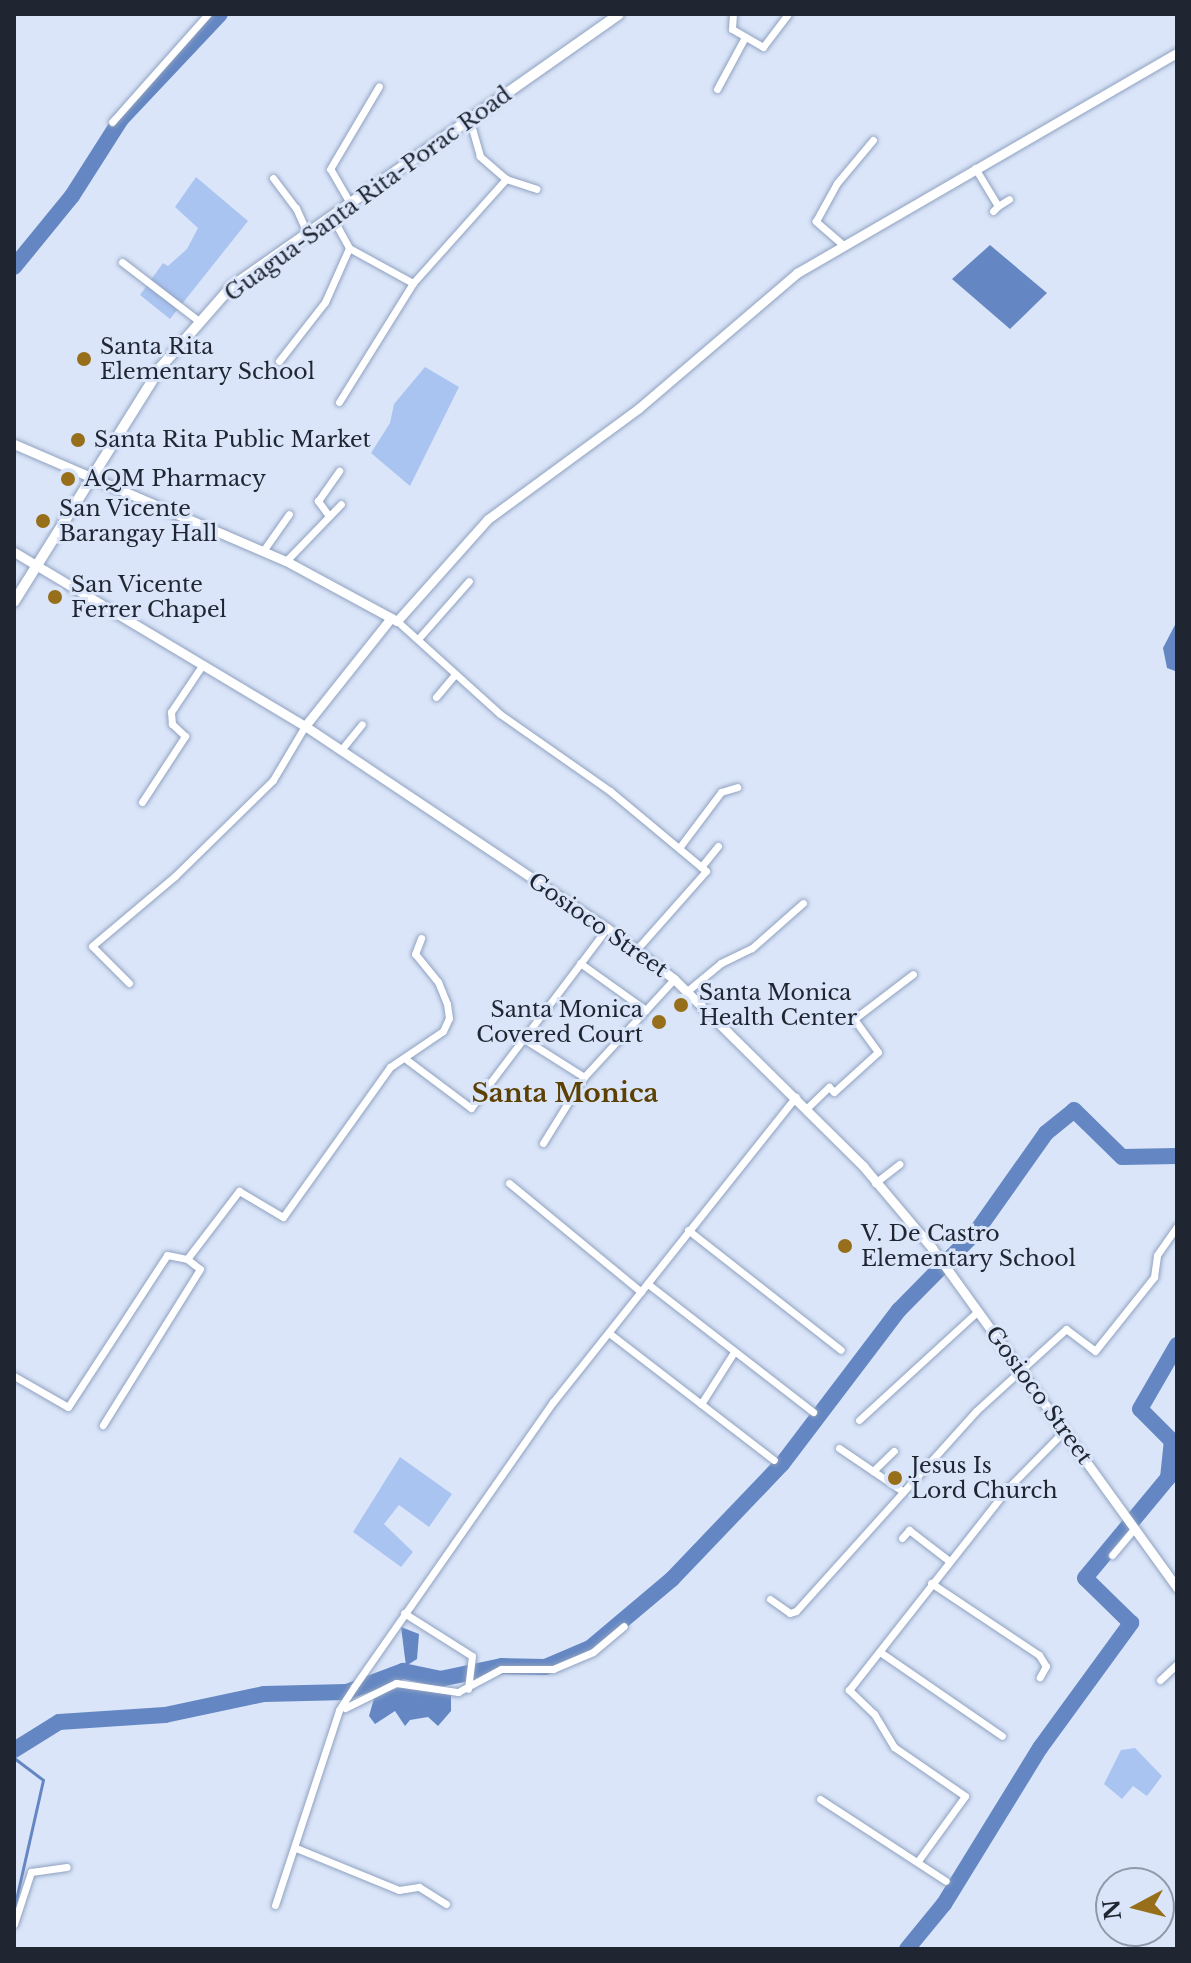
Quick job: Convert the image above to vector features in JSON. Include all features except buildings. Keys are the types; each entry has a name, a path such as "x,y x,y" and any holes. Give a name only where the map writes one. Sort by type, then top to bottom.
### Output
{"main road":[{"name":"Guagua-Santa Rita-Porac Road","path":"14,602 87,479 160,368 231,287 619,14"}],"street":[{"path":"112,122 208,14"},
{"path":"733,14 732,29 763,47 788,14"},
{"path":"717,89 745,37"},
{"path":"129,983 92,946 175,876 273,780 305,726 394,619 488,519 639,408 797,273 842,244 1177,53"},
{"path":"350,203 330,169 379,86"},
{"path":"470,121 480,156 506,179 536,189"},
{"path":"842,244 816,221 837,183 873,140"},
{"path":"975,168 996,208 1009,199"},
{"path":"273,178 296,208 307,233"},
{"path":"339,402 413,283 506,179"},
{"path":"332,217 349,248 413,283"},
{"path":"279,361 325,302 349,248"},
{"path":"122,262 199,321"},
{"path":"14,444 87,479 286,561 394,619 455,674 679,848 706,871 636,950"},
{"path":"329,516 318,501 339,471"},
{"path":"286,561 341,504"},
{"path":"263,551 289,514"},
{"name":"Gosioco Street","path":"14,552 201,667 305,726 607,928 674,979 796,1097 932,1248 1177,1588"},
{"path":"418,639 469,581"},
{"path":"142,802 185,736 172,724 171,712 201,667"},
{"path":"436,697 455,674"},
{"path":"341,750 362,724"},
{"path":"679,848 721,792 737,787"},
{"path":"701,867 718,846"},
{"path":"686,992 721,963 752,948 803,903"},
{"path":"407,1060 471,1108 607,928"},
{"path":"187,1259 235,1193 243,1191 283,1217 382,1077 397,1062 407,1060 443,1031 449,1018 438,982 415,954 421,938"},
{"path":"580,963 646,1010"},
{"path":"806,1109 829,1087 834,1092 878,1052 854,1019 913,974"},
{"path":"543,1143 584,1077 674,979"},
{"path":"524,1039 584,1077"},
{"path":"346,1704 404,1613 553,1402 796,1097"},
{"path":"875,1183 899,1164"},
{"path":"509,1183 641,1292"},
{"path":"770,1599 790,1613 796,1611 901,1490 1021,1368 1066,1329 1095,1351 1154,1277 1157,1255 1177,1226"},
{"path":"688,1230 841,1350"},
{"path":"14,1376 68,1407 167,1255 187,1259 200,1269 103,1425"},
{"path":"648,1284 813,1412"},
{"path":"859,1420 978,1311"},
{"path":"609,1333 774,1460"},
{"path":"701,1404 734,1352"},
{"path":"918,1861 965,1796 904,1756 874,1714 849,1690 948,1560 1024,1470 1065,1430"},
{"path":"839,1448 901,1490"},
{"path":"873,1471 894,1451"},
{"path":"1112,1555 1133,1525"},
{"path":"902,1538 909,1530 948,1560"},
{"path":"931,1583 1046,1661 1040,1677"},
{"path":"404,1613 459,1644 472,1656 468,1690"},
{"path":"275,1905 339,1710 346,1704 396,1683 468,1690 483,1676 501,1669 530,1672 564,1666 593,1652 624,1626"},
{"path":"880,1652 1002,1736"},
{"path":"1160,1680 1177,1664"},
{"path":"820,1799 946,1881"},
{"path":"296,1848 399,1890 419,1887 446,1904"},
{"path":"14,1924 15,1912 31,1872 67,1867"}],"shaded area":[{"path":"196,177 248,221 170,319 140,295 163,263 168,266 187,249 198,228 175,207"},
{"path":"990,245 1047,293 1010,329 952,279"},
{"path":"425,367 459,387 410,486 371,453 390,423 394,404"},
{"path":"1177,621 1175,671 1167,668 1163,648"},
{"path":"400,1457 452,1494 429,1527 399,1505 384,1524 413,1552 401,1567 353,1532"},
{"path":"401,1627 419,1634 417,1659 406,1666"},
{"path":"404,1686 451,1694 451,1711 438,1726 428,1717 410,1720 405,1726 395,1711 375,1724 369,1716 375,1695"},
{"path":"1135,1748 1162,1776 1147,1796 1133,1786 1122,1799 1104,1784 1121,1750"}],"waterway":[{"path":"14,267 72,196 121,119 220,14"},
{"path":"14,1750 59,1722 165,1715 264,1694 347,1692 403,1671 440,1679 502,1666 545,1667 590,1648 672,1579 782,1464 899,1310 976,1232 1046,1133 1074,1110 1122,1157 1177,1156"},
{"path":"907,1949 944,1904 1040,1748 1131,1623 1085,1578 1168,1478 1172,1441 1140,1409 1177,1345"},
{"path":"14,1758 43,1780 14,1909"}],"place":[{"name":"Santa Rita Elementary School","path":"84,359"},
{"name":"Santa Rita Public Market","path":"78,440"},
{"name":"AQM Pharmacy","path":"68,479"},
{"name":"San Vicente Barangay Hall","path":"43,521"},
{"name":"San Vicente Ferrer Chapel","path":"55,597"},
{"name":"Santa Monica Health Center","path":"681,1005"},
{"name":"Santa Monica Covered Court","path":"659,1022"},
{"name":"V. De Castro Elementary School","path":"845,1246"},
{"name":"Jesus Is Lord Church","path":"895,1478"}],"district":[{"name":"Santa Monica","path":"565,1094"}]}
